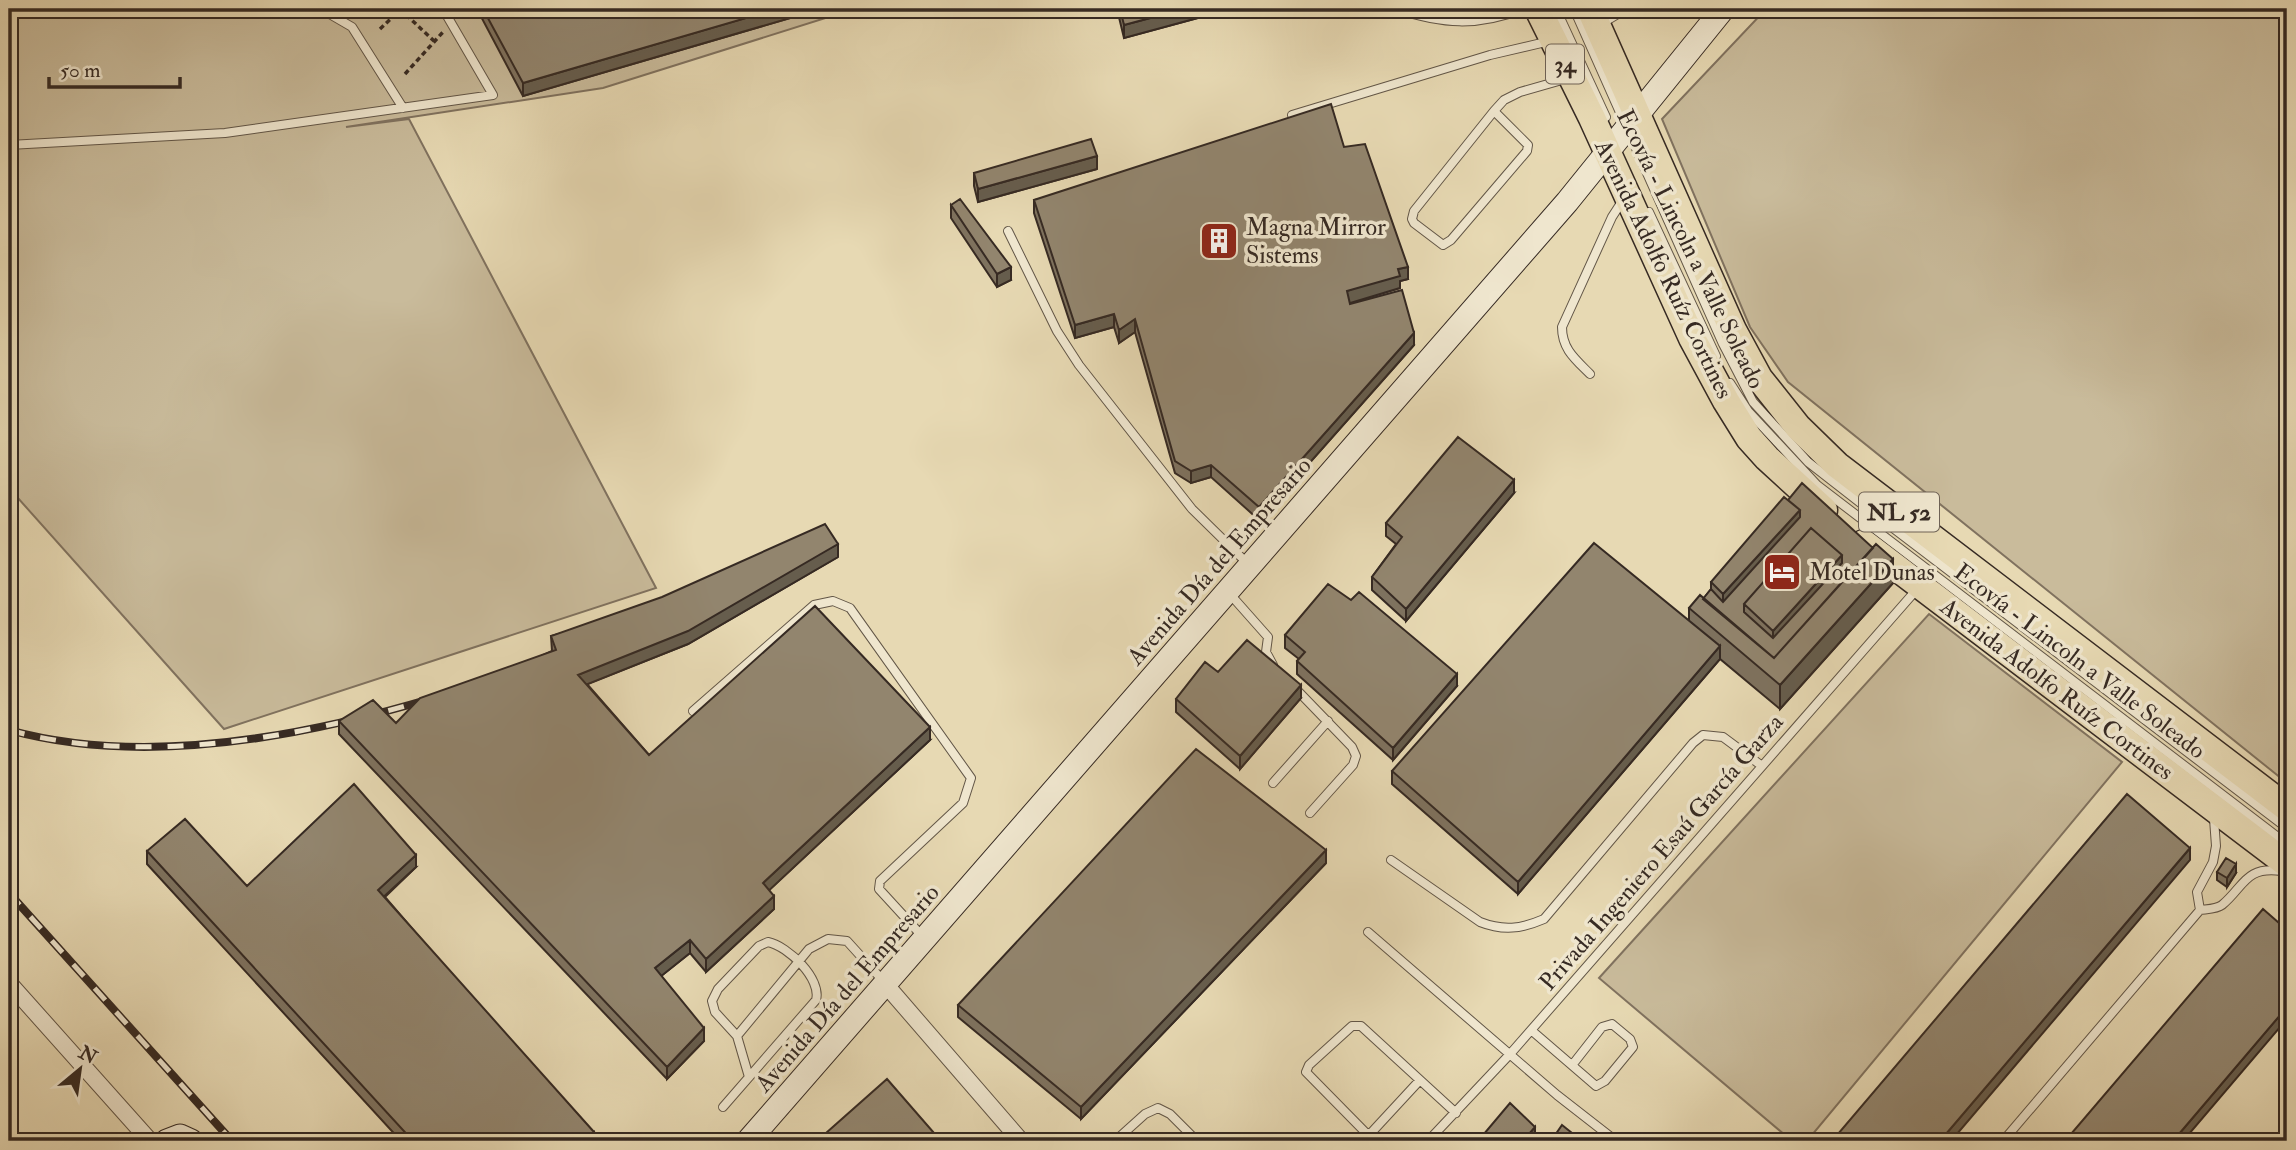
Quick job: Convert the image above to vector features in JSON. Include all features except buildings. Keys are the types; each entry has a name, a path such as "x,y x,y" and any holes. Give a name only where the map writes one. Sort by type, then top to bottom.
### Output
{"main road":[{"name":"Avenida Adolfo Ruíz Cortines","path":"1538,9 1572,77 1622,137 1759,378 1798,427 1837,465 2287,808"},
{"name":"Avenida Adolfo Ruíz Cortines","path":"1594,17 1636,198 1692,338 1749,438 1789,480 1860,546 1920,585 2287,864"}],"street":[{"name":"Avenida Día del Empresario","path":"748,1141 887,985 1622,137 1723,9"},
{"path":"9,983 150,1141"},
{"path":"887,985 1021,1141"},
{"path":"167,1141 180,1136 191,1141"}],"lane":[{"path":"321,9 352,27 403,108"},
{"path":"9,145 225,134 493,95 443,9"},
{"path":"1396,9 1444,22 1470,23 1523,9"},
{"name":"Ecovía - Lincoln a Valle Soleado","path":"1556,9 1622,137"},
{"path":"1574,9 1622,137 1753,402 1775,428 1808,462 2287,828"},
{"path":"1594,17 1626,9"},
{"path":"1292,114 1490,55 1553,41"},
{"path":"1494,111 1523,138 1528,145 1527,151 1451,240 1443,244 1414,223 1412,215 1494,111 1504,100 1520,92 1572,77"},
{"path":"1590,374 1568,352 1562,339 1562,327 1612,217 1636,198"},
{"name":"Ecovía - Lincoln a Valle Soleado","path":"1636,198 1728,379 1748,411 1817,485 2287,844"},
{"path":"1008,231 1057,331 1079,366 1192,509 1249,565"},
{"name":"Privada Ingeniero Esaú García Garza","path":"1428,1141 1511,1053 1920,585"},
{"path":"1227,591 1268,637 1266,652 1279,671"},
{"path":"693,711 814,605 832,601 850,608 971,778 963,803 880,881 879,889 885,898 926,939"},
{"path":"1289,681 1352,747 1356,756 1353,765 1310,813"},
{"path":"1273,783 1328,721"},
{"path":"1391,860 1480,922 1495,928 1525,927 1544,919 1693,743 1703,736 1723,737 1762,766"},
{"path":"2200,910 2197,892 2213,862 2216,846 2216,827 2211,806"},
{"path":"2003,1141 2200,910 2221,906 2247,877 2266,870 2287,872"},
{"path":"1368,932 1557,1095 1616,1141"},
{"path":"737,1036 809,949 828,939 847,942 887,985"},
{"path":"723,1107 816,1000 818,992 815,984 798,962 775,943 768,942 759,946 718,989 712,1002 715,1012 737,1036 749,1077"},
{"path":"1531,1030 1596,1086 1605,1081 1633,1047 1630,1039 1612,1024 1602,1027 1573,1064"},
{"path":"1420,1080 1371,1133 1367,1133 1306,1072 1310,1065 1352,1026 1361,1026 1420,1080 1456,1113"},
{"path":"1115,1141 1145,1114 1158,1108 1170,1114 1197,1141"}],"path":[{"path":"380,29 401,9 435,42"},
{"path":"405,74 444,31"}],"shaded area":[{"path":"9,9 854,9 603,88 346,127 409,119 656,588 224,729 9,488"},
{"path":"1766,9 2287,9 2287,783 1788,382 1750,327 1662,119"},
{"path":"1929,614 2122,762 1807,1141 1792,1141 1599,978"}],"railway":[{"path":"9,730 60,741 113,746 222,742 331,725 433,698"},
{"path":"9,893 232,1141"}],"place":[{"name":"Magna Mirror Sistems","path":"1219,241"},
{"name":"Motel Dunas","path":"1782,572"}]}
